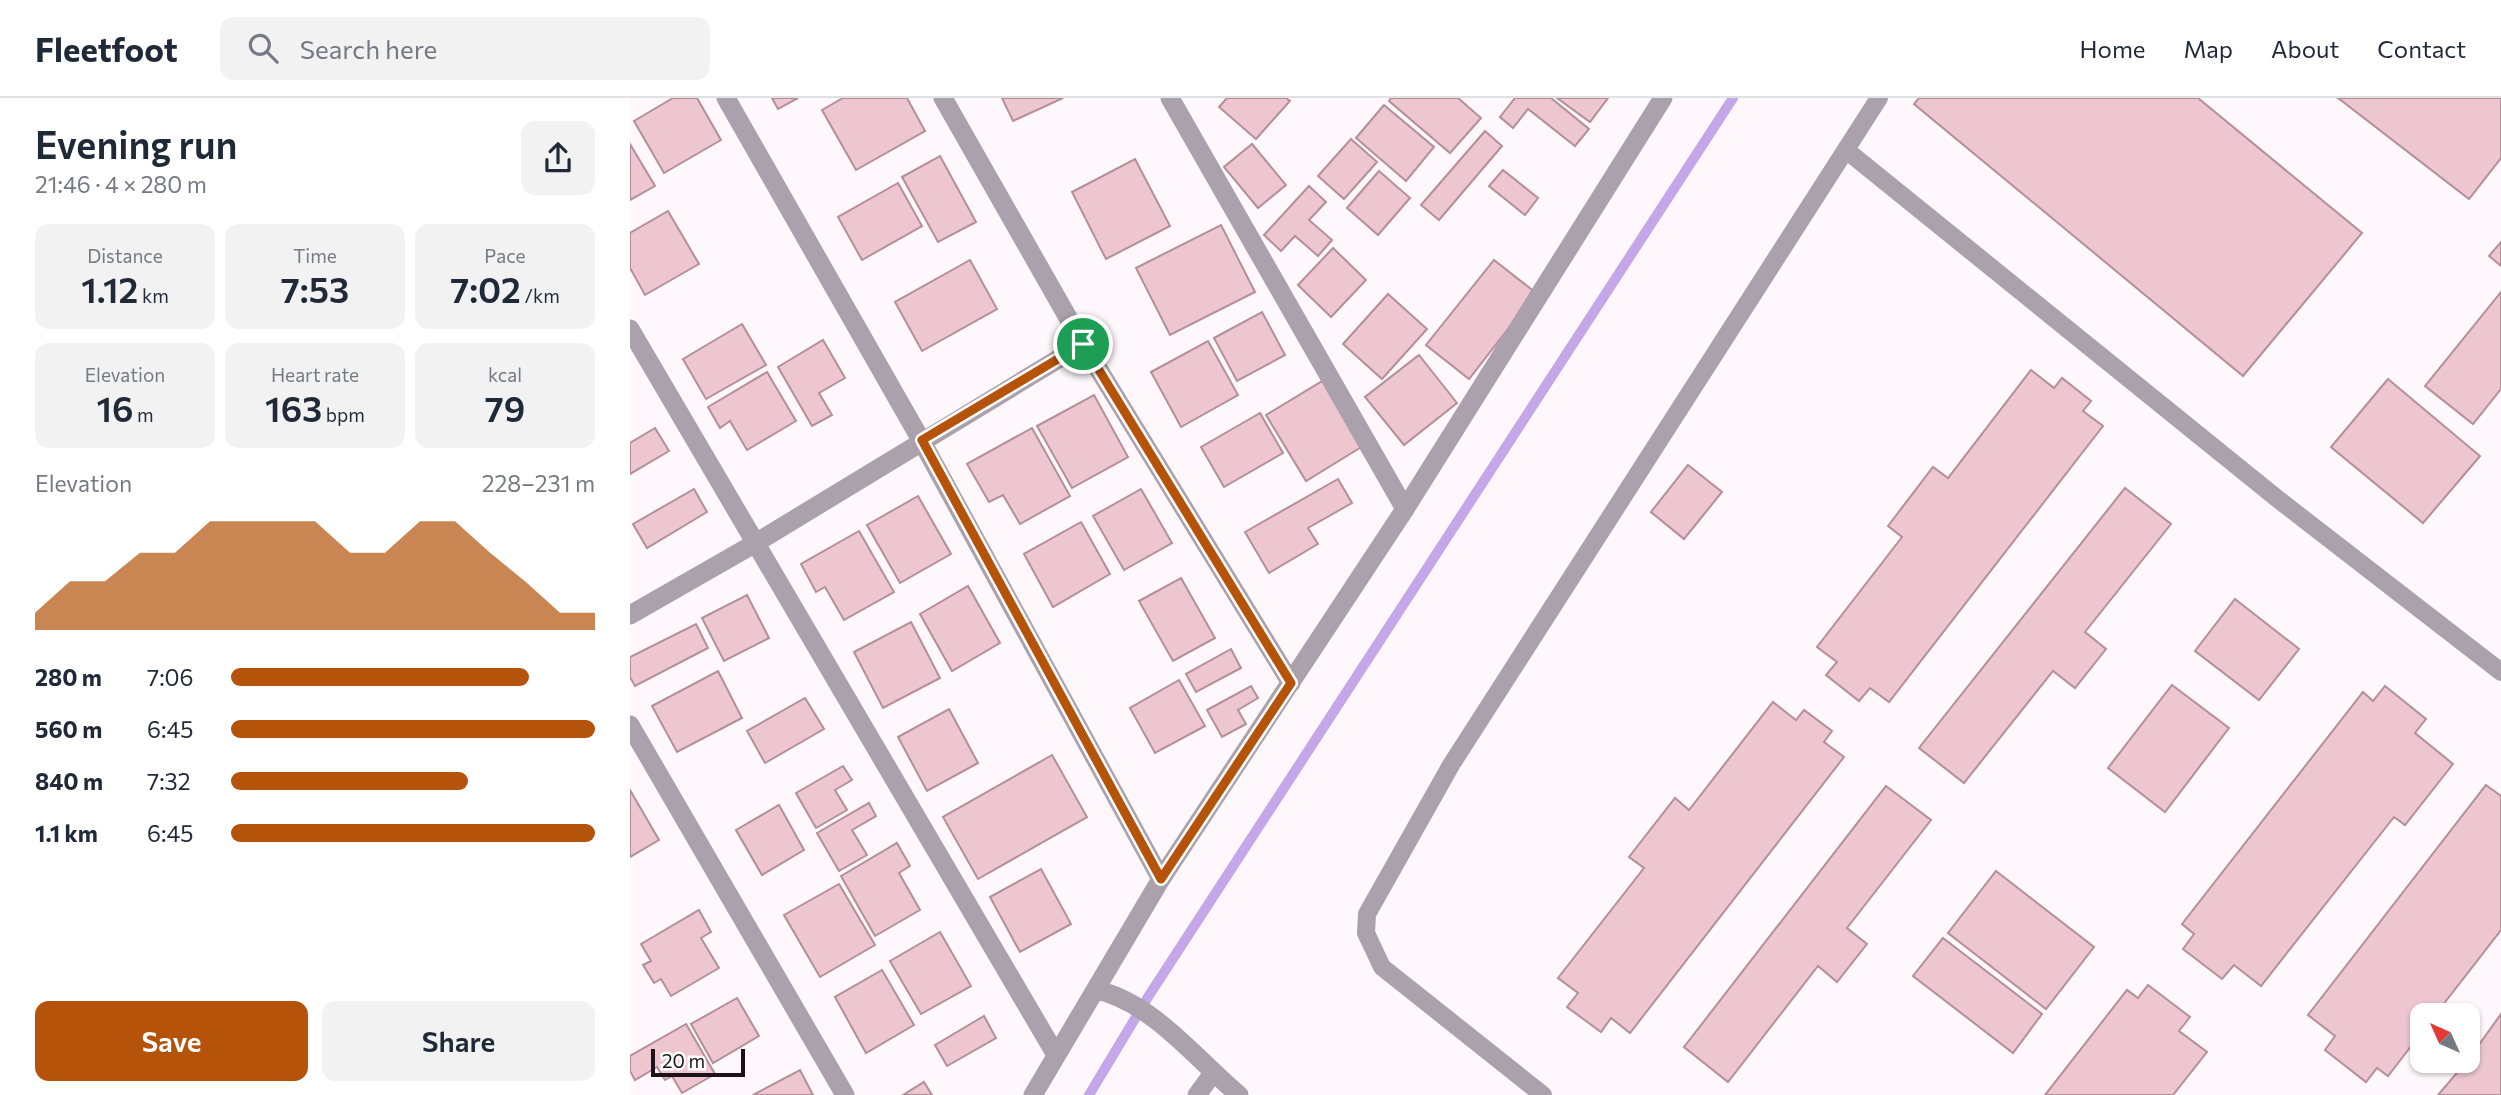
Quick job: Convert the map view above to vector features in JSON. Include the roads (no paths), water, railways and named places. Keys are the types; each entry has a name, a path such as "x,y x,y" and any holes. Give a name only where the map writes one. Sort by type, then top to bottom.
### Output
{"street":[{"path":"726,98 922,440 1161,879"},
{"path":"943,98 1083,344 1291,683"},
{"path":"1033,1095 1161,879 1405,509 1663,98"},
{"path":"1175,101 1405,509"},
{"path":"630,329 1056,1055"},
{"path":"630,615 754,544 1083,344"},
{"path":"630,725 845,1095"},
{"path":"1097,990 1122,996 1194,1054 1239,1095"},
{"path":"1197,1095 1213,1073"}],"lane":[{"path":"1543,1095 1382,967 1366,933 1367,914 1451,765 1880,98"},
{"path":"1846,150 2279,500 2501,672"}],"waterway":[{"path":"1089,1095 1148,997 1733,98"}]}
